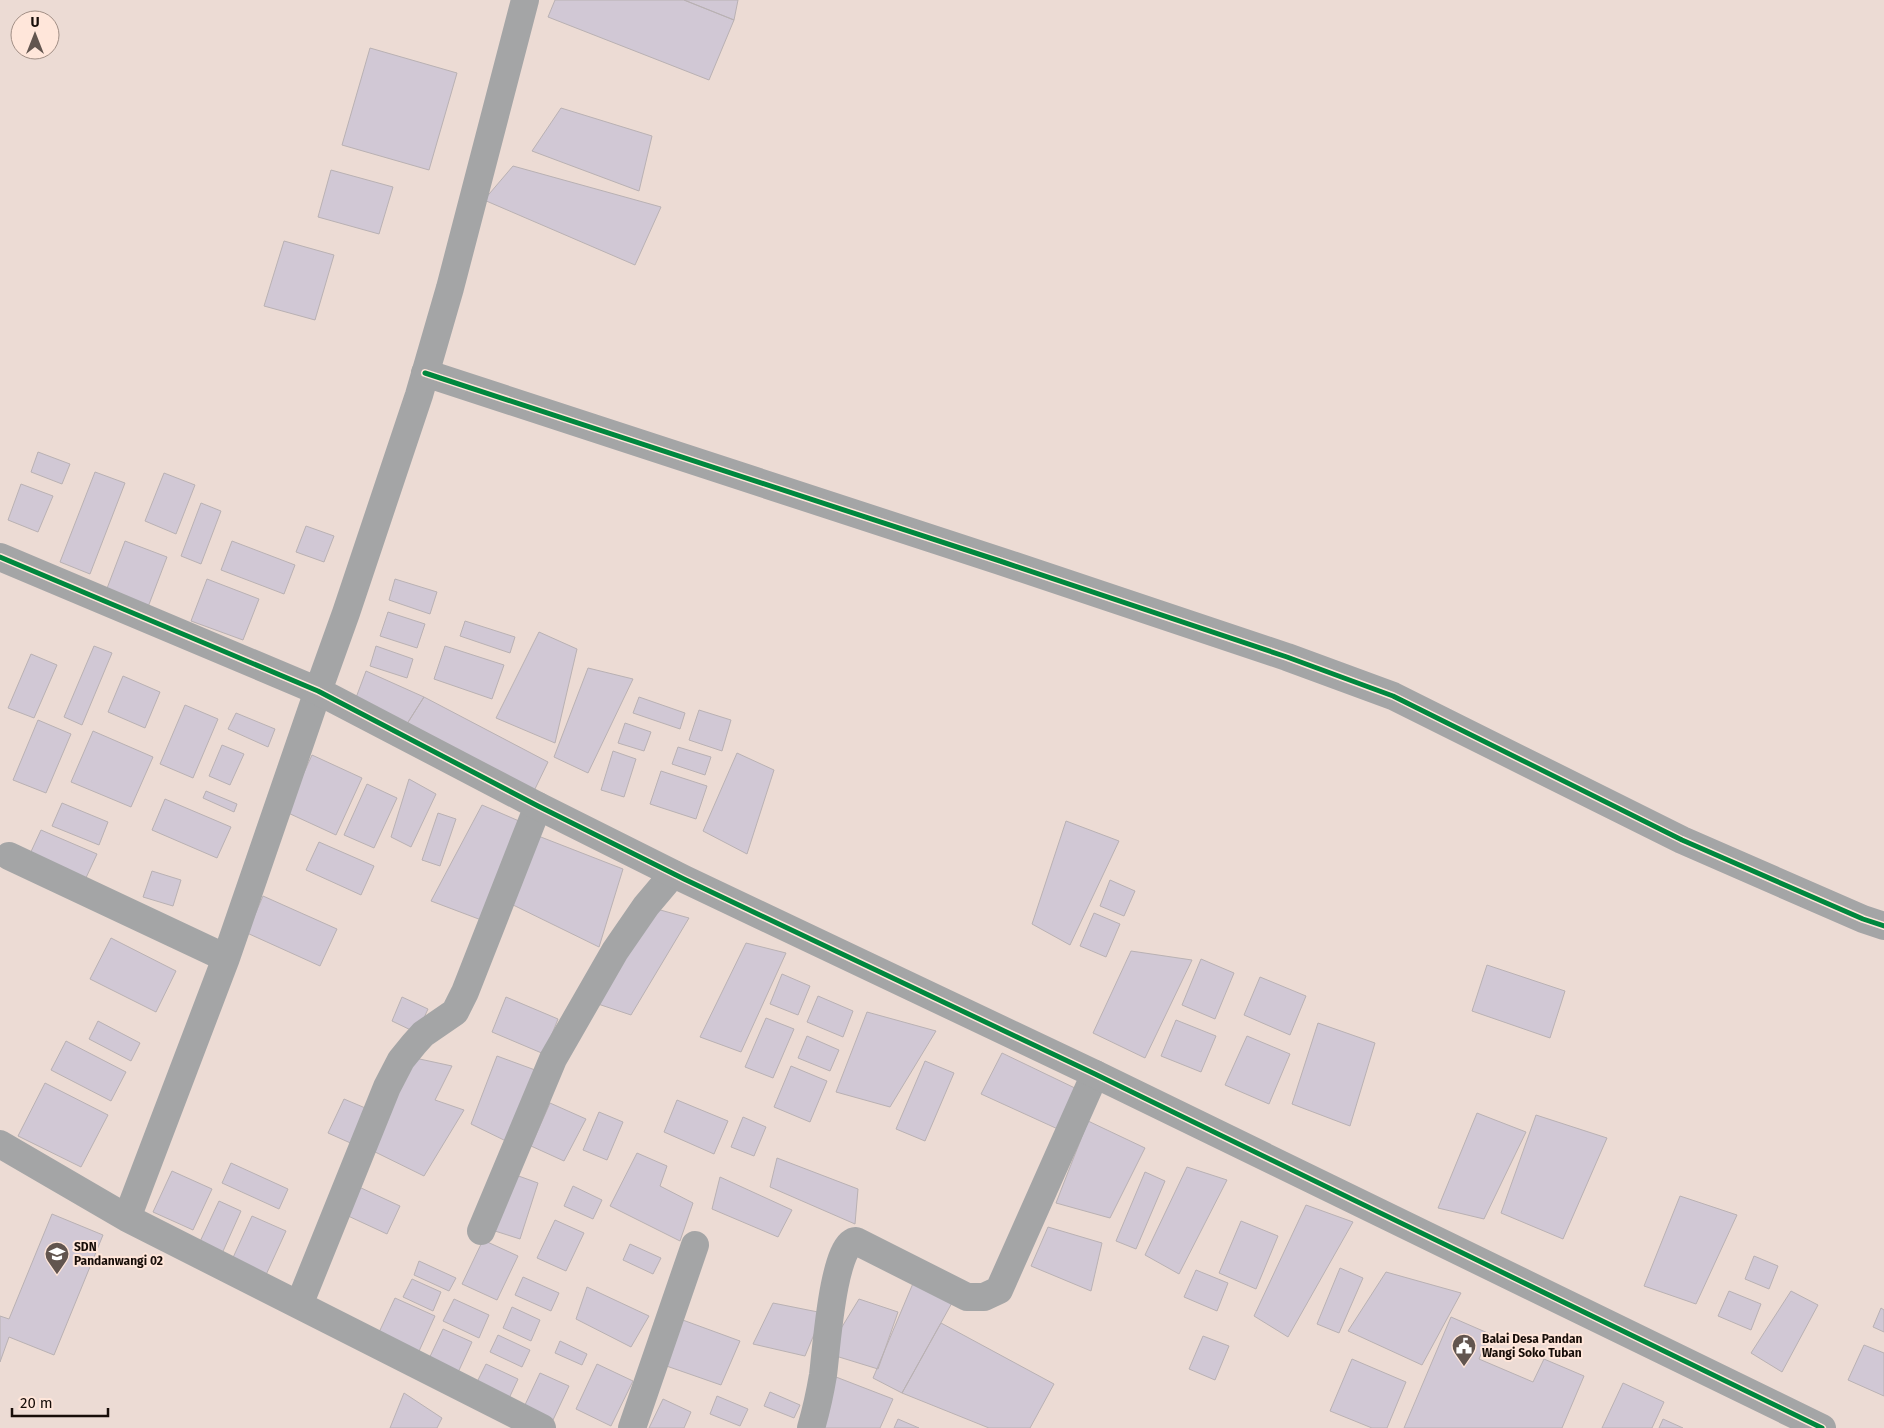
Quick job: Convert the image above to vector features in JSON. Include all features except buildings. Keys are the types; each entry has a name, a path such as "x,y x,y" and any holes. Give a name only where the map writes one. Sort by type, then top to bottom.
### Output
{"street":[{"path":"127,1218 226,958 346,613 425,373 450,288 525,0"},
{"path":"425,373 1000,561 1287,658 1393,696 1682,840 1863,920 1884,926"},
{"path":"0,557 318,691 673,874 1095,1074 1822,1428"},
{"path":"298,1305 383,1096 394,1074 423,1034 455,1012 465,992 538,806"},
{"path":"9,856 226,958"},
{"path":"481,1231 553,1059 614,952 646,906 673,874"},
{"path":"811,1428 822,1378 834,1289 840,1264 848,1244 856,1241 967,1297 984,1297 999,1290 1095,1074"},
{"path":"0,1144 127,1218 542,1428"},
{"path":"632,1428 695,1246"}],"cycle path":[{"path":"425,373 1000,561 1287,657 1393,696 1682,840 1863,919 1884,926"},
{"path":"0,557 318,691 538,806 684,879 1095,1074 1822,1428"}],"place":[{"name":"SDN Pandanwangi 02","path":"57,1275"},
{"name":"Balai Desa Pandan Wangi Soko Tuban","path":"1464,1367"}]}
